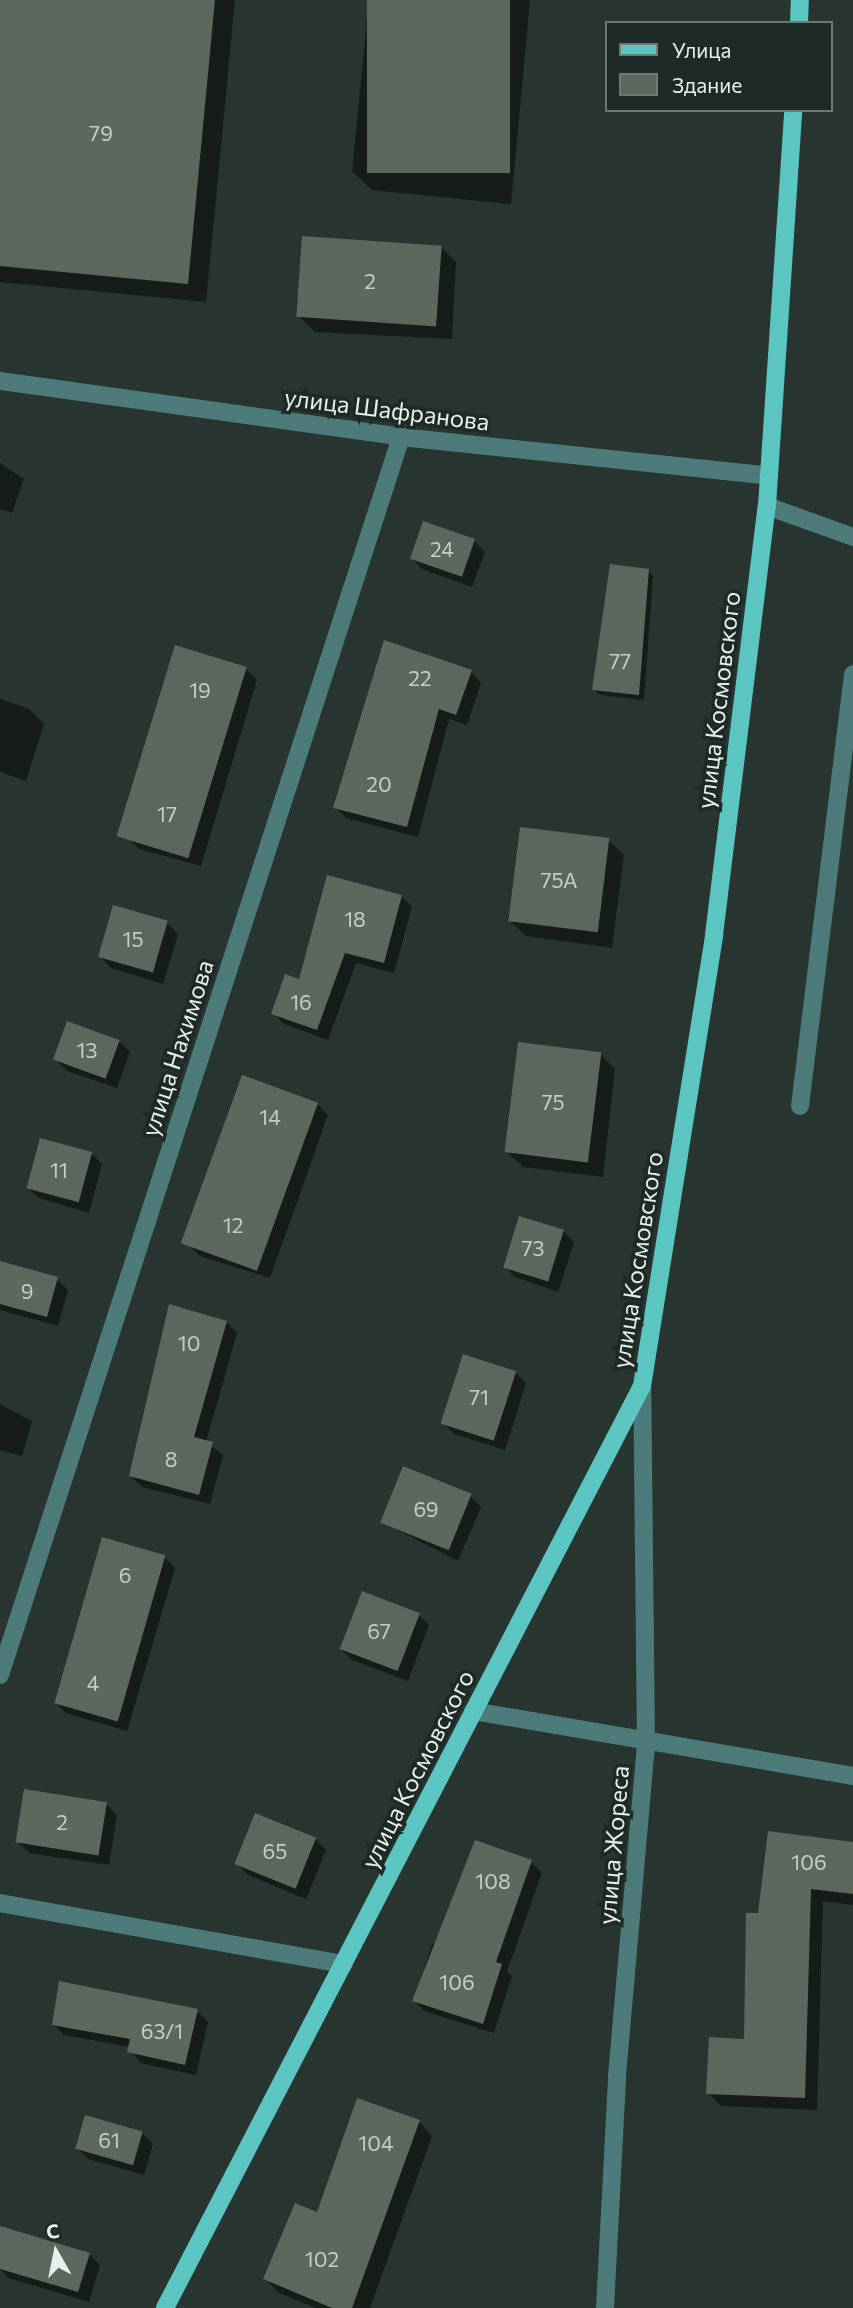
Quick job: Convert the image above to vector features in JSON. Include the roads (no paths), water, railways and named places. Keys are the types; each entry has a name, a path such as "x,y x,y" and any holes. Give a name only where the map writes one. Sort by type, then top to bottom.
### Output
{"main road":[{"path":"799,21 800,0"},
{"name":"улица Космовского","path":"165,2308 642,1386 713,935 767,506 793,112"}],"street":[{"name":"улица Шафранова","path":"0,381 401,437 769,476"},
{"name":"улица Нахимова","path":"0,1675 401,437"},
{"path":"767,506 853,537"},
{"path":"800,1106 853,674"},
{"name":"улица Жореса","path":"605,2308 617,2076 646,1744 642,1386"},
{"path":"474,1711 646,1744 853,1776"},
{"path":"0,1903 344,1964"}]}
